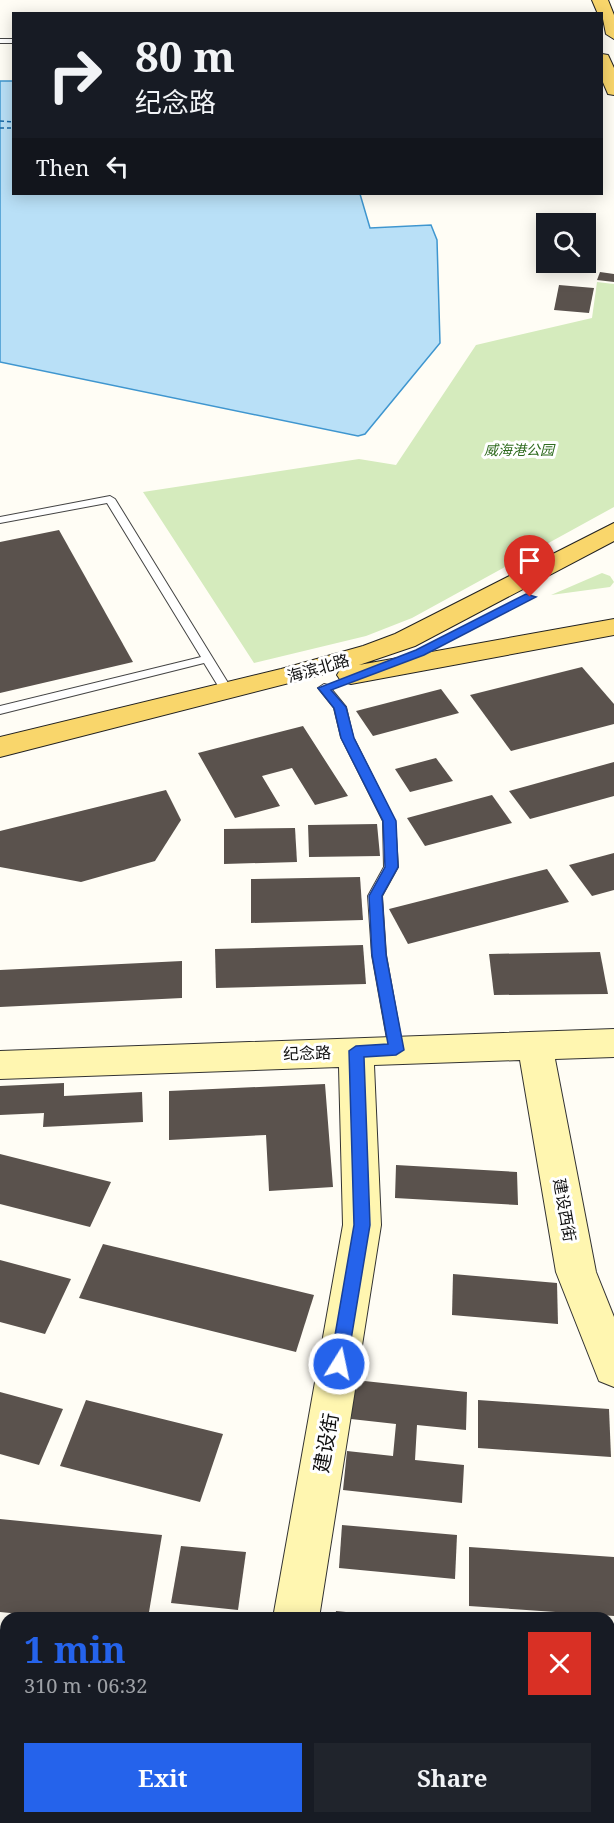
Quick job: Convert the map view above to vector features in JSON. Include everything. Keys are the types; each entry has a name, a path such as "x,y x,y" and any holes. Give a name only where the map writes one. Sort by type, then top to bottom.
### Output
{"main road":[{"path":"600,0 614,32"},
{"path":"603,62 614,90"},
{"name":"海滨北路","path":"366,664 405,640 614,531"},
{"name":"海滨北路","path":"0,770 366,664 420,653 614,554"},
{"path":"420,653 563,617 614,608"},
{"path":"366,664 614,627"},
{"name":"海滨北路","path":"0,747 227,691 314,680"}],"street":[{"name":"纪念路","path":"0,1065 614,1043"},
{"name":"建设西街","path":"535,1046 576,1272 614,1368"},
{"name":"建设街","path":"297,1612 362,1225 356,1051"}],"lane":[{"path":"0,520 110,499 227,691"},
{"path":"0,710 208,659"},
{"path":"314,680 340,707 347,738 389,821 391,867 375,896 379,955 396,1050"}],"green space":[{"name":"威海港公园","path":"597,282 614,284 614,507 412,618 366,636 254,663 143,492 359,459 396,465 476,345 592,318"},
{"path":"602,573 610,576 614,582 610,587 551,595"}],"water":[{"path":"0,81 12,81 12,195 360,195 370,228 431,225 437,240 440,343 365,434 358,436 0,362"}],"building":[{"path":"600,272 614,274 614,282 597,280"},
{"path":"559,285 594,288 589,313 554,310"},
{"path":"59,530 133,662 0,693 0,542"},
{"path":"582,667 614,704 614,724 511,751 470,695"},
{"path":"441,689 459,713 373,736 356,711"},
{"path":"303,726 348,796 315,805 292,768 262,776 280,806 235,818 198,753"},
{"path":"436,758 453,781 410,792 395,769"},
{"path":"614,762 614,796 530,819 509,791"},
{"path":"166,790 181,820 155,861 81,882 0,867 0,831"},
{"path":"492,795 512,823 425,846 407,818"},
{"path":"377,824 380,856 309,857 308,825"},
{"path":"295,828 297,862 224,864 224,829"},
{"path":"614,853 614,890 592,896 569,865"},
{"path":"547,869 569,902 408,944 389,909"},
{"path":"360,877 363,920 251,923 251,879"},
{"path":"363,945 366,984 216,988 215,949"},
{"path":"600,952 608,994 494,995 489,954"},
{"path":"182,961 182,998 0,1007 0,970"},
{"path":"64,1083 64,1096 142,1092 143,1122 43,1127 44,1113 0,1115 0,1086"},
{"path":"325,1084 333,1187 269,1191 266,1135 169,1140 169,1091"},
{"path":"0,1154 111,1182 90,1227 0,1204"},
{"path":"396,1165 517,1172 518,1205 395,1198"},
{"path":"103,1244 314,1295 296,1352 79,1298"},
{"path":"0,1260 71,1279 45,1334 0,1322"},
{"path":"453,1274 557,1283 558,1324 452,1315"},
{"path":"355,1380 467,1392 466,1430 417,1425 415,1460 464,1465 462,1503 343,1490 347,1451 393,1456 396,1424 351,1419"},
{"path":"0,1392 63,1409 39,1465 0,1454"},
{"path":"86,1400 223,1434 200,1502 60,1466"},
{"path":"478,1400 609,1409 611,1457 478,1448"},
{"path":"0,1519 162,1535 149,1612 0,1612"},
{"path":"342,1525 457,1535 455,1579 339,1568"},
{"path":"181,1546 246,1552 238,1610 171,1603"},
{"path":"469,1547 614,1557 614,1612 556,1612 469,1606"}],"ferry route":[{"path":"0,121 12,122"},
{"path":"0,128 12,128"}],"route":[{"path":"339,1364 362,1225 356,1051 396,1050 379,955 375,896 391,867 389,821 347,738 340,707 324,688 420,653 530,597"}]}
